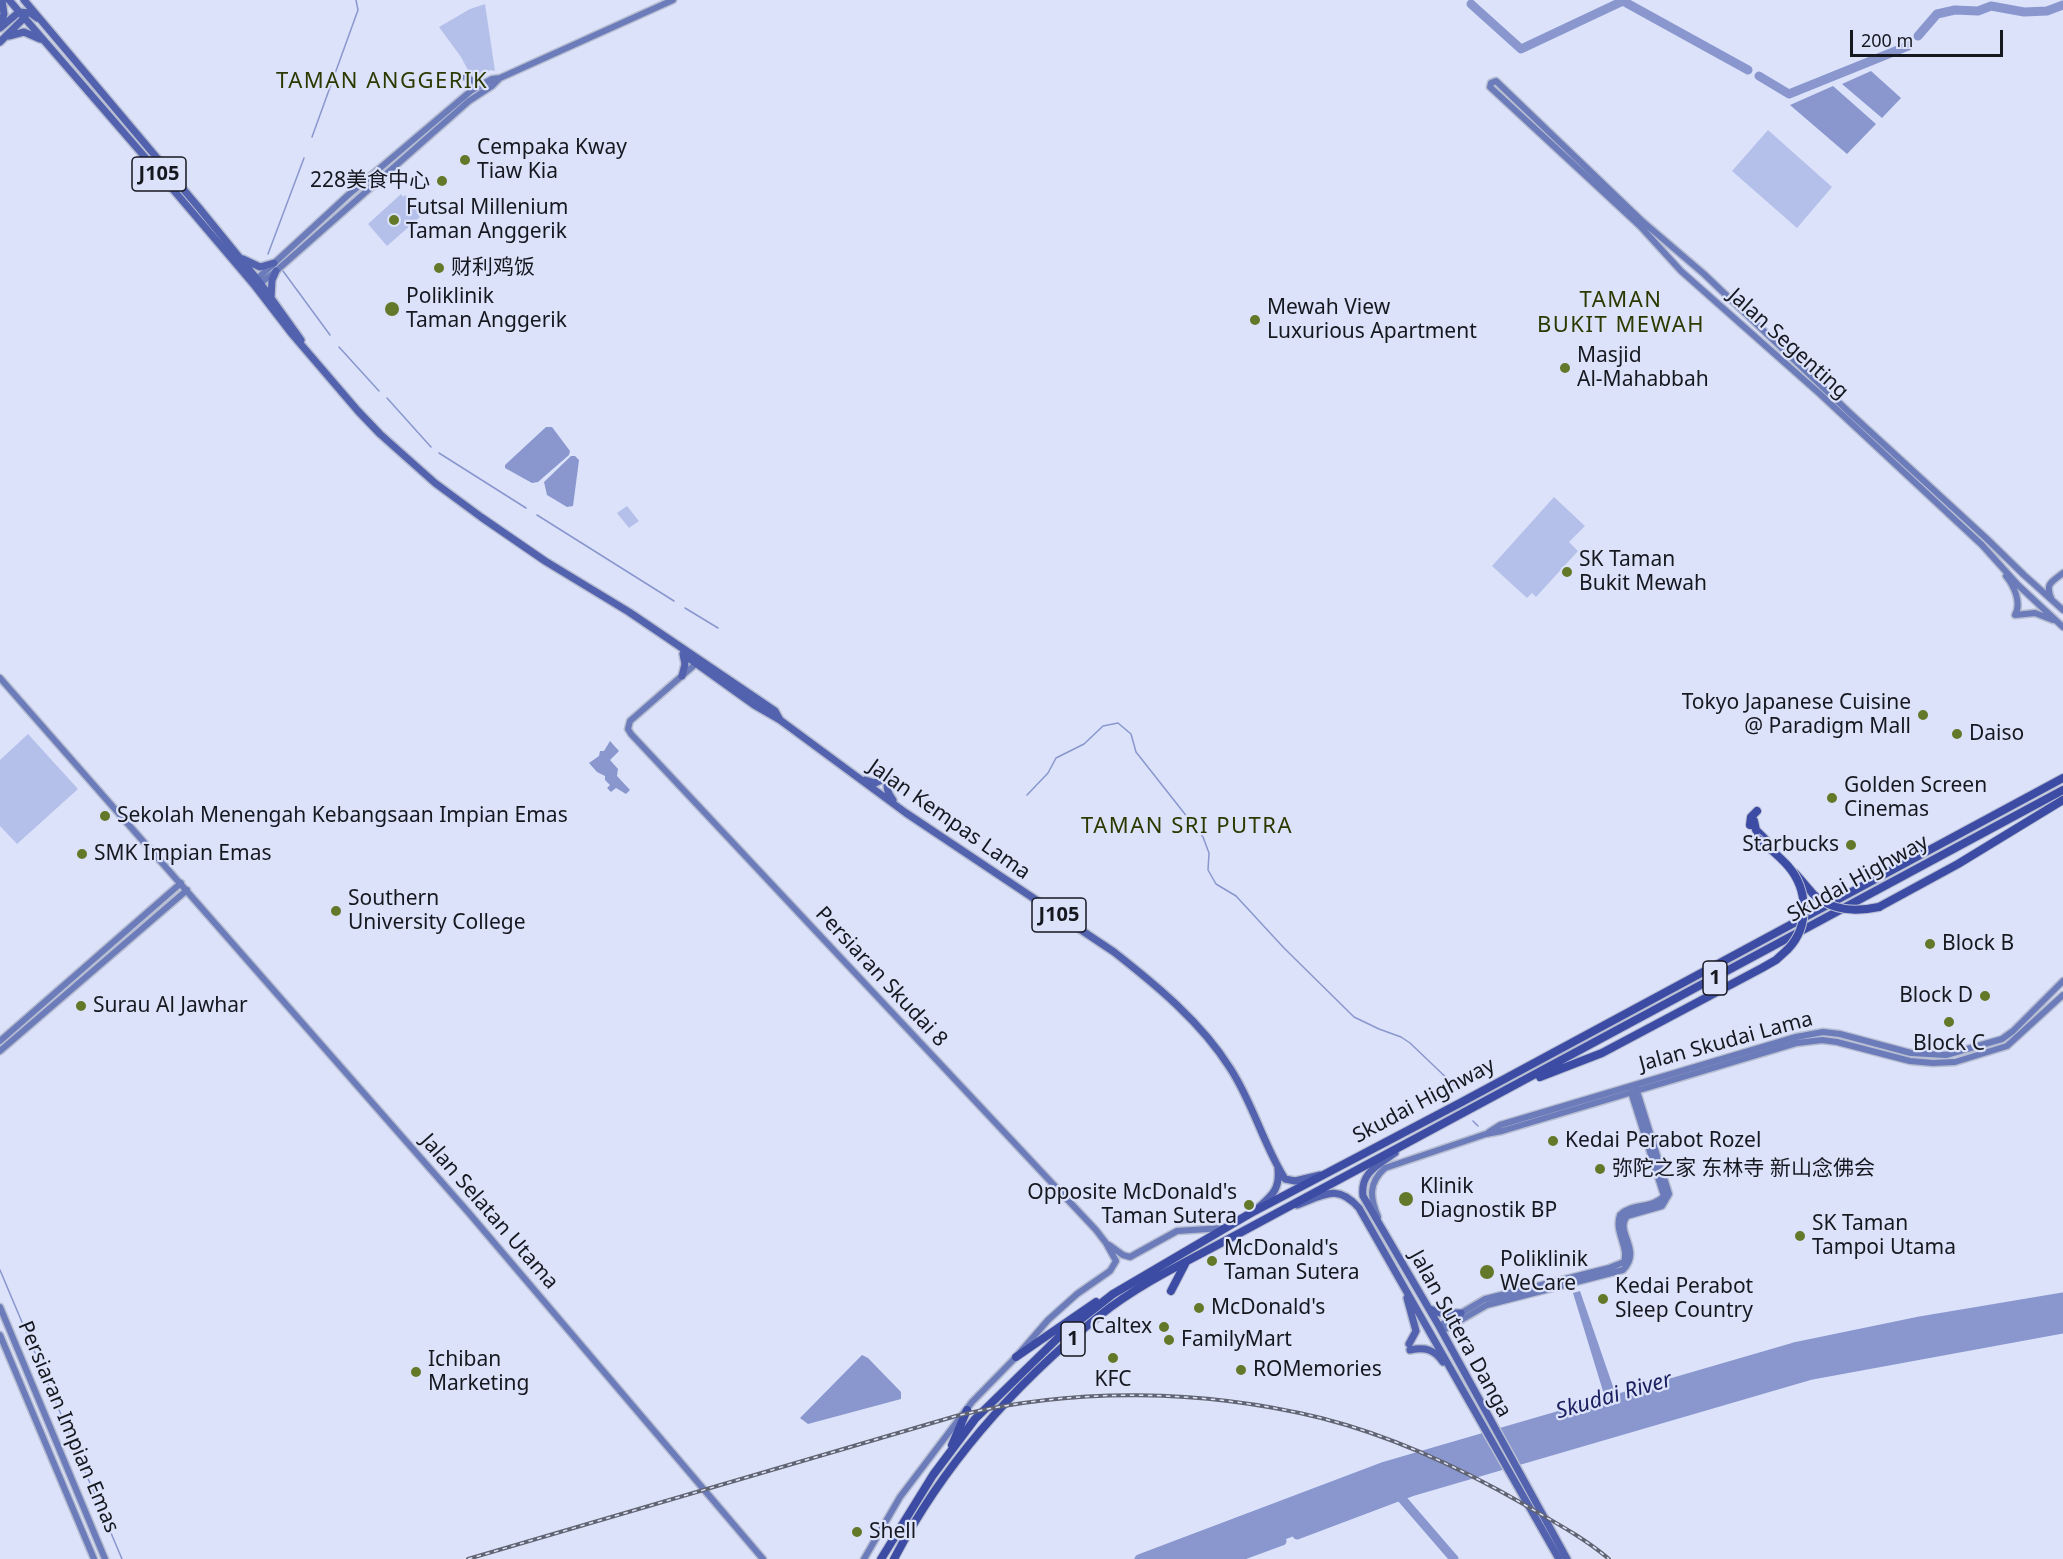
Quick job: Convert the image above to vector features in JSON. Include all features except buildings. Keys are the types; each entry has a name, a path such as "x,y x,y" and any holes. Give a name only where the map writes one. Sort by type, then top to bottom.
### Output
{"highway":[{"name":"Skudai Highway","path":"882,1558 914,1503 950,1452 989,1404 1062,1334 1113,1294 1225,1227 1480,1093 2063,778"},
{"name":"Skudai Highway","path":"894,1559 923,1509 951,1468 1008,1401 1099,1316 1135,1291 2063,790"},
{"path":"1755,819 1757,811 1751,817 1750,828 1788,861 1820,900 1847,910 1879,907 1958,864 2063,800"},
{"path":"1507,1090 1602,1053 1776,960 1794,943 1802,926 1804,907 1801,888 1790,868 1758,835"},
{"path":"1171,1291 1185,1263"},
{"path":"1016,1358 1086,1306 1113,1294"},
{"path":"950,1452 967,1410"}],"main road":[{"path":"0,27 4,14 2,0"},
{"name":"Jalan Kempas Lama","path":"9,0 271,298 307,350"},
{"path":"2,40 23,14 23,0"},
{"name":"Jalan Kempas Lama","path":"23,0 54,34 238,256 292,334 358,411 435,483 545,561 602,596 698,662 775,711 780,720 906,813 1114,952 1146,977 1181,1011 1230,1066 1245,1092 1277,1166"},
{"path":"0,27 23,14 35,16 54,34"},
{"path":"2,40 24,32 33,34 50,46"},
{"path":"238,256 260,267 274,263"},
{"path":"271,298 272,280 276,271"},
{"name":"Jalan Kempas Lama","path":"602,596 618,610 698,662"},
{"path":"682,676 685,664 683,654"},
{"path":"840,765 870,783 880,783 888,777 886,786 888,794 906,813"},
{"name":"Jalan Sutera Danga","path":"1414,1139 1372,1169 1363,1182 1362,1196 1440,1328 1559,1559"},
{"path":"1277,1166 1285,1179 1291,1181 1327,1173"},
{"path":"1251,1213 1274,1194 1279,1178 1277,1166"},
{"name":"Jalan Sutera Danga","path":"1280,1211 1332,1193 1345,1195 1359,1208 1460,1383 1489,1427"},
{"path":"1404,1287 1416,1331 1410,1347 1434,1352 1460,1383"},
{"path":"1428,1307 1440,1313 1461,1312"},
{"name":"Jalan Sutera Danga","path":"1512,1468 1568,1559"}],"street":[{"path":"257,283 274,263 465,95 486,83 674,0"},
{"path":"465,77 486,83"},
{"path":"257,283 276,271 460,108 500,78"},
{"name":"Jalan Segenting","path":"2061,625 1844,416 1681,271 1640,226 1490,87 1491,83 1496,81 1642,221 1726,295 2063,610"},
{"path":"1696,282 1703,282 1701,272"},
{"path":"1717,303 1716,294 1726,295"},
{"path":"1986,538 1988,547 2009,580 2016,597 2018,605 2015,615 2036,614 2061,625"},
{"path":"2038,604 2054,601 2048,586 2063,573"},
{"path":"2037,587 2042,595 2038,604"},
{"path":"682,676 698,662"},
{"name":"Persiaran Skudai 8","path":"682,676 630,721 628,729 631,734 1106,1243"},
{"name":"Jalan Selatan Utama","path":"0,678 468,1212 763,1559"},
{"path":"0,1041 181,883"},
{"path":"0,1051 187,890"},
{"name":"Jalan Skudai Lama","path":"1384,1232 1371,1194 1373,1182 1380,1173 1393,1165 1796,1037 1823,1032 1840,1034 1911,1053 1946,1055 2002,1040 2063,981"},
{"name":"Jalan Skudai Lama","path":"1633,1088 1797,1043 1814,1041 1837,1042 1911,1061 1933,1064 1955,1062 2007,1046 2063,995"},
{"path":"2002,1040 2007,1046"},
{"path":"1440,1328 1487,1305 1584,1277 1624,1262 1625,1252 1618,1226 1620,1215 1629,1209 1661,1200 1664,1196 1633,1088"},
{"path":"1106,1243 1130,1257 1177,1231 1225,1227"},
{"path":"864,1559 900,1497 988,1385 1016,1358 1048,1320 1077,1294 1116,1265 1116,1257 1106,1243"},
{"path":"1440,1328 1461,1312 1485,1299 1584,1277"},
{"name":"Persiaran Impian Emas","path":"0,1307 105,1559"},
{"name":"Persiaran Impian Emas","path":"0,1335 94,1559"}],"shaded area":[{"path":"485,4 495,71 491,70 475,77 469,72 439,27 470,9"},
{"path":"1768,130 1832,187 1797,228 1732,171"},
{"name":"Futsal Millenium Taman Anggerik","path":"401,194 403,197 405,195 419,211 417,213 420,217 387,246 368,224"},
{"path":"1554,497 1585,526 1569,542 1578,551 1536,597 1532,593 1527,598 1492,566"},
{"path":"627,506 639,521 629,528 617,513"},
{"path":"28,734 78,789 17,844 0,826 0,760"}],"water":[{"path":"1871,71 1901,98 1882,118 1842,84"},
{"path":"1833,86 1876,124 1847,154 1790,105"},
{"path":"546,427 552,427 570,451 569,455 538,482 532,483 505,468 505,465"},
{"path":"571,456 579,460 573,506 567,507 547,495 544,482"},
{"path":"610,741 619,751 610,760 618,769 617,776 630,790 626,794 616,788 611,792 607,788 610,785 605,780 605,776 597,772 589,763 599,756 600,751 604,751"},
{"name":"Skudai River","path":"1580,1291 1617,1398 1794,1347 1920,1321 2063,1297 2063,1329 1812,1375 1411,1492 1233,1559 1139,1559 1385,1466 1606,1401 1573,1293"},
{"path":"862,1355 868,1358 901,1392 901,1399 808,1424 800,1418"}],"waterway":[{"path":"312,137 358,10 356,0"},
{"path":"1471,4 1521,49 1623,1 1748,70"},
{"path":"1918,36 1937,14 1955,10 1978,11 1991,6 2024,12 2047,11 2063,5"},
{"path":"1759,76 1789,94 1908,46"},
{"path":"268,254 304,158"},
{"path":"283,271 330,335"},
{"path":"339,347 379,391"},
{"path":"387,398 431,447"},
{"path":"439,453 526,508"},
{"path":"537,515 674,601"},
{"path":"685,608 718,628"},
{"path":"1027,795 1048,773 1056,758 1084,744 1103,726 1118,723 1131,734 1136,752 1203,837 1209,853 1208,870 1216,884 1236,896 1284,948 1354,1017 1410,1043 1454,1085"},
{"path":"1473,1121 1478,1126"},
{"path":"0,1270 122,1559"},
{"name":"Skudai River","path":"1139,1559 1385,1466 1794,1347 1920,1321 2063,1297"},
{"path":"1297,1535 1411,1492 1812,1375 2063,1329"},
{"path":"1397,1493 1454,1559"},
{"path":"1233,1559 1282,1541"}],"railway":[{"path":"468,1559 956,1416 1046,1400 1139,1395 1231,1401 1276,1408 1348,1425 1374,1434 1426,1454 1501,1491 1568,1530 1609,1559"}],"place":[{"name":"Cempaka Kway Tiaw Kia","path":"465,160"},
{"name":"228美食中心","path":"442,181"},
{"name":"Futsal Millenium Taman Anggerik","path":"394,220"},
{"name":"财利鸡饭","path":"439,268"},
{"name":"Poliklinik Taman Anggerik","path":"392,309"},
{"name":"Mewah View Luxurious Apartment","path":"1255,320"},
{"name":"Masjid Al-Mahabbah","path":"1565,368"},
{"name":"SK Taman Bukit Mewah","path":"1567,572"},
{"name":"Tokyo Japanese Cuisine @ Paradigm Mall","path":"1923,715"},
{"name":"Daiso","path":"1957,734"},
{"name":"Golden Screen Cinemas","path":"1832,798"},
{"name":"Sekolah Menengah Kebangsaan Impian Emas","path":"105,816"},
{"name":"Starbucks","path":"1851,845"},
{"name":"SMK Impian Emas","path":"82,854"},
{"name":"Southern University College","path":"336,911"},
{"name":"Block B","path":"1930,944"},
{"name":"Block D","path":"1985,996"},
{"name":"Surau Al Jawhar","path":"81,1006"},
{"name":"Block C","path":"1949,1022"},
{"name":"Kedai Perabot Rozel","path":"1553,1141"},
{"name":"弥陀之家 东林寺 新山念佛会","path":"1600,1169"},
{"name":"Klinik Diagnostik BP","path":"1406,1199"},
{"name":"Opposite McDonald's Taman Sutera","path":"1249,1205"},
{"name":"SK Taman Tampoi Utama","path":"1800,1236"},
{"name":"McDonald's Taman Sutera","path":"1212,1261"},
{"name":"Poliklinik WeCare","path":"1487,1272"},
{"name":"Kedai Perabot Sleep Country","path":"1603,1299"},
{"name":"McDonald's","path":"1199,1308"},
{"name":"Caltex","path":"1164,1327"},
{"name":"FamilyMart","path":"1169,1340"},
{"name":"KFC","path":"1113,1358"},
{"name":"ROMemories","path":"1241,1370"},
{"name":"Ichiban Marketing","path":"416,1372"},
{"name":"Shell","path":"857,1532"}],"district":[{"name":"TAMAN ANGGERIK","path":"382,82"},
{"name":"TAMAN BUKIT MEWAH","path":"1621,314"},
{"name":"TAMAN SRI PUTRA","path":"1187,827"}]}
